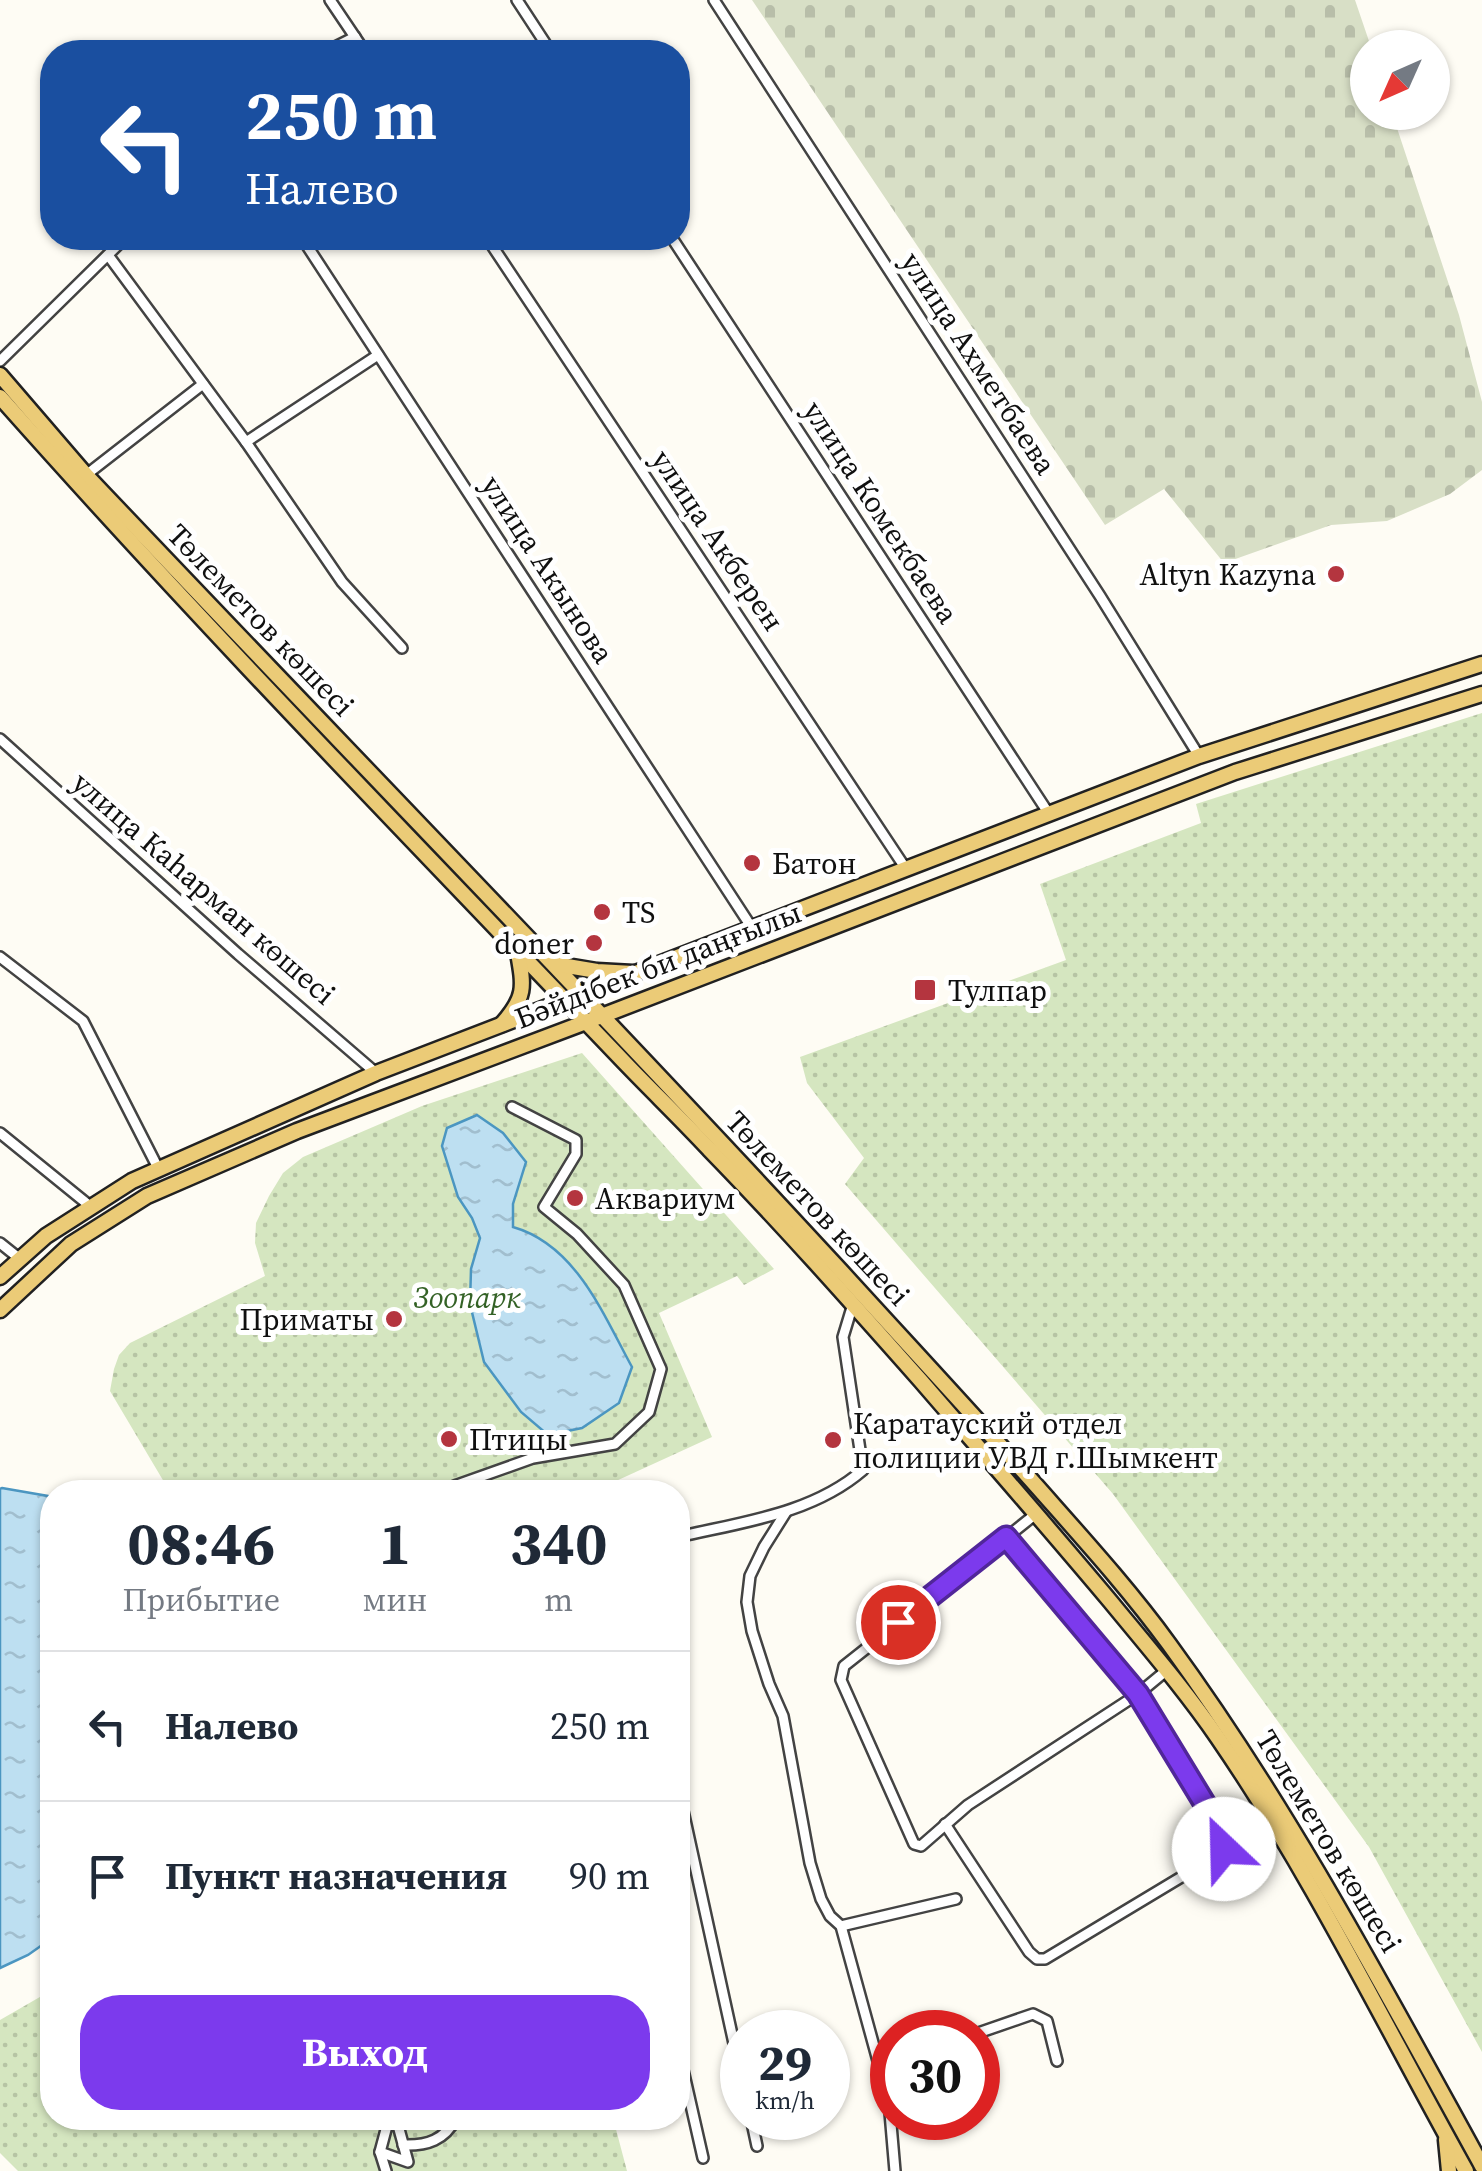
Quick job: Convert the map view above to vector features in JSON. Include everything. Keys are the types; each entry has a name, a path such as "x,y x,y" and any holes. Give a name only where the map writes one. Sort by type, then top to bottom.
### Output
{"main road":[{"name":"Төлеметов көшесі","path":"0,375 86,474 603,1016 1027,1474 1106,1565 1168,1642 1294,1832 1482,2166"},
{"name":"Төлеметов көшесі","path":"0,398 202,619 853,1304 1167,1670 1217,1737 1282,1838 1466,2171"},
{"name":"Бәйдібек би даңғылы","path":"0,1277 46,1236 158,1168 376,1072 1199,756 1482,664"},
{"name":"Бәйдібек би даңғылы","path":"0,1310 71,1244 147,1196 298,1131 1235,772 1482,694"},
{"path":"839,895 851,920"},
{"path":"501,1025 520,1002 523,991 518,952"},
{"path":"553,964 597,972 638,973"},
{"path":"1445,2134 1449,2171"}],"street":[{"path":"330,0 356,40"},
{"path":"517,0 543,40"},
{"name":"улица Ахметбаева","path":"714,0 1100,596 1199,756"},
{"path":"348,40 354,37"},
{"path":"0,361 113,250"},
{"name":"улица Акынова","path":"310,250 752,928"},
{"name":"улица Акберен","path":"495,250 906,870"},
{"name":"улица Комекбаева","path":"680,250 1049,814"},
{"path":"108,255 246,442 342,582 402,648"},
{"path":"246,442 378,355"},
{"path":"86,474 204,384"},
{"name":"улица Каһарман көшесі","path":"0,740 376,1072"},
{"path":"0,957 83,1021 158,1168"},
{"path":"468,1480 533,1458 615,1444 649,1412 661,1369 624,1284 577,1234 544,1207 576,1154 576,1140 512,1108"},
{"path":"0,1132 90,1206"},
{"path":"0,1243 20,1259"},
{"path":"690,1534 786,1512 844,1486 864,1470 843,1337 853,1304"},
{"path":"786,1512 750,1576 747,1602 768,1684 783,1716 820,1899 842,1926 870,2028"},
{"path":"1036,1513 844,1666 841,1680 914,1844 921,1846 968,1805 1138,1694 1167,1670"},
{"path":"945,1824 1037,1959 1045,1959 1224,1849 1225,1837 1138,1694 1006,1537"},
{"path":"690,1843 727,2010"},
{"path":"842,1926 956,1899"},
{"path":"1000,2025 1033,2014 1047,2021 1058,2061"},
{"path":"690,2101 703,2158"},
{"path":"386,2130 380,2152 386,2171"},
{"path":"380,2152 408,2162 399,2130"},
{"path":"403,2145 434,2142 448,2130"},
{"path":"756,2140 757,2146"},
{"path":"892,2140 895,2171"}],"green space":[{"path":"752,0 1355,0 1365,30 1350,30 1350,130 1398,130 1459,315 1482,402 1482,470 1450,494 1387,521 1331,525 1224,563 1164,489 1105,525"},
{"path":"1482,713 1482,2052 1369,1847 1113,1494 845,1184 864,1158 807,1083 800,1057 1066,960 1040,884 1201,823 1196,804"},
{"name":"Зоопарк","path":"582,1053 774,1269 744,1285 737,1276 659,1313 712,1437 618,1480 163,1480 110,1391 119,1355 130,1343 265,1276 255,1243 256,1223 283,1173 303,1157 422,1106"},
{"path":"40,1997 40,2130 616,2130 627,2171 18,2171 0,2153 0,2020"}],"water":[{"path":"477,1115 503,1133 526,1162 513,1204 513,1227 535,1236 571,1265 598,1304 632,1367 619,1403 582,1428 548,1435 521,1412 484,1362 470,1304 471,1269 480,1238 458,1197 442,1146 447,1128"},
{"path":"0,1489 40,1495 40,1946 0,1968"}],"place":[{"name":"Altyn Kazyna","path":"1336,574"},
{"name":"Батон","path":"752,863"},
{"name":"TS","path":"602,912"},
{"name":"doner","path":"594,943"},
{"name":"Тулпар","path":"925,990"},
{"name":"Аквариум","path":"575,1198"},
{"name":"Приматы","path":"394,1319"},
{"name":"Птицы","path":"449,1439"},
{"name":"Каратауский отдел полиции УВД г.Шымкент","path":"833,1440"}],"route":[{"path":"898,1622 1006,1537 1138,1694 1225,1837 1224,1849"}]}
